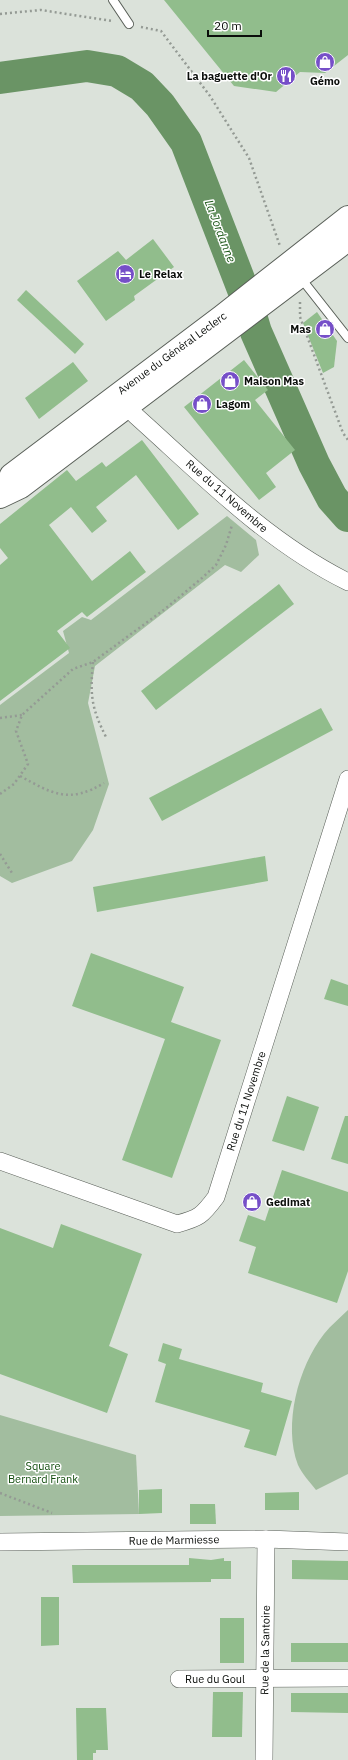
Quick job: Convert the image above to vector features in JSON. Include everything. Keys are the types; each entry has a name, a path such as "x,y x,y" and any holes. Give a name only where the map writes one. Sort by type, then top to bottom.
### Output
{"street":[{"name":"Avenue du Général Leclerc","path":"291,275 348,217"},
{"name":"Avenue du Général Leclerc","path":"1,494 21,487 121,400 291,275 348,240"},
{"name":"Rue du 11 Novembre","path":"121,400 252,520 299,556 348,582"},
{"name":"Rue du 11 Novembre","path":"0,1161 176,1224 192,1220 204,1213 216,1197 346,789"},
{"name":"Rue de Marmiesse","path":"0,1542 266,1539 348,1542"},
{"name":"Rue de la Santoire","path":"264,1760 266,1539"},
{"name":"Rue du Goul","path":"179,1679 348,1678"}],"lane":[{"path":"113,0 129,24"},
{"path":"291,275 348,338"}],"path":[{"path":"0,14 41,10 129,24 161,31 210,96 249,158 282,254 291,275 300,288 300,317 343,433 348,440"},
{"path":"0,794 14,784 28,764 16,731 22,715 74,669 93,662 165,609 216,565 232,527 234,503"},
{"path":"93,662 91,688 94,715 106,737"},
{"path":"0,718 22,715"},
{"path":"20,776 47,791 69,796 88,792 104,783"},
{"path":"0,854 12,873"},
{"path":"0,1493 52,1513"}],"green space":[{"path":"227,516 256,540 259,555 241,572 225,565 95,666 88,703 109,784 93,830 72,861 12,883 0,876 0,705 69,653 63,631 82,617 91,620"},
{"path":"348,1310 348,1474 316,1490 298,1465 294,1449 292,1432 296,1397 300,1379 315,1347 324,1334"},
{"name":"Square Bernard Frank","path":"0,1415 136,1455 139,1514 0,1516"}],"building":[{"path":"164,0 348,0 348,55 325,73 300,72 276,92 234,86"},
{"name":"Le Relax","path":"153,239 174,267 134,296 135,300 106,321 77,281 118,251 126,260"},
{"path":"26,290 84,344 75,354 17,300"},
{"path":"317,312 337,341 334,367 323,373 303,323"},
{"path":"244,360 268,390 255,400 295,450 266,473 276,487 259,500 184,407"},
{"path":"73,362 88,381 39,419 25,398"},
{"path":"142,440 199,514 178,530 136,475 96,507 107,521 92,533 71,507 49,525 92,581 130,551 146,572 87,617 82,612 57,631 70,648 0,701 0,565 8,558 0,548 0,524 67,470 76,481 102,462 106,467"},
{"path":"279,584 294,604 156,710 141,691"},
{"path":"321,708 333,730 162,821 149,798"},
{"path":"265,856 268,881 97,912 93,887"},
{"path":"91,953 184,987 171,1022 221,1040 172,1178 122,1160 165,1039 72,1006"},
{"path":"331,979 348,985 348,1006 324,999"},
{"path":"287,1096 319,1107 304,1151 272,1141"},
{"path":"345,1116 348,1116 348,1164 331,1159"},
{"path":"282,1170 348,1192 348,1271 337,1303 248,1273 256,1247 239,1241 248,1215 265,1221"},
{"path":"61,1224 142,1254 109,1346 128,1354 107,1413 0,1374 0,1228 53,1248"},
{"path":"163,1343 182,1349 179,1359 263,1383 261,1392 292,1401 276,1456 244,1447 250,1430 155,1402 166,1364 158,1361"},
{"path":"162,1489 162,1513 139,1514 139,1490"},
{"path":"299,1492 299,1510 265,1510 265,1493"},
{"path":"190,1504 215,1504 216,1524 190,1524"},
{"path":"189,1558 211,1560 224,1558 224,1561 231,1561 231,1579 211,1579 211,1582 73,1583 72,1565 189,1565"},
{"path":"292,1560 348,1561 348,1580 292,1579"},
{"path":"41,1597 59,1597 59,1645 41,1646"},
{"path":"220,1618 244,1618 244,1663 220,1663"},
{"path":"291,1643 348,1643 348,1662 291,1662"},
{"path":"213,1692 243,1692 242,1737 212,1737"},
{"path":"291,1693 348,1693 348,1713 291,1712"},
{"path":"76,1708 106,1708 108,1750 96,1750 96,1753 93,1753 93,1760 77,1760"}],"waterway":[{"name":"La Jordanne","path":"0,78 87,66 117,71 142,86 160,105 186,142 244,292 256,332 314,464 332,498 348,516"}],"place":[{"name":"Gémo","path":"325,62"},
{"name":"La baguette d'Or","path":"286,76"},
{"name":"Le Relax","path":"125,274"},
{"name":"Mas","path":"325,329"},
{"name":"Maison Mas","path":"230,381"},
{"name":"Lagom","path":"202,404"},
{"name":"Gedimat","path":"252,1202"}]}
